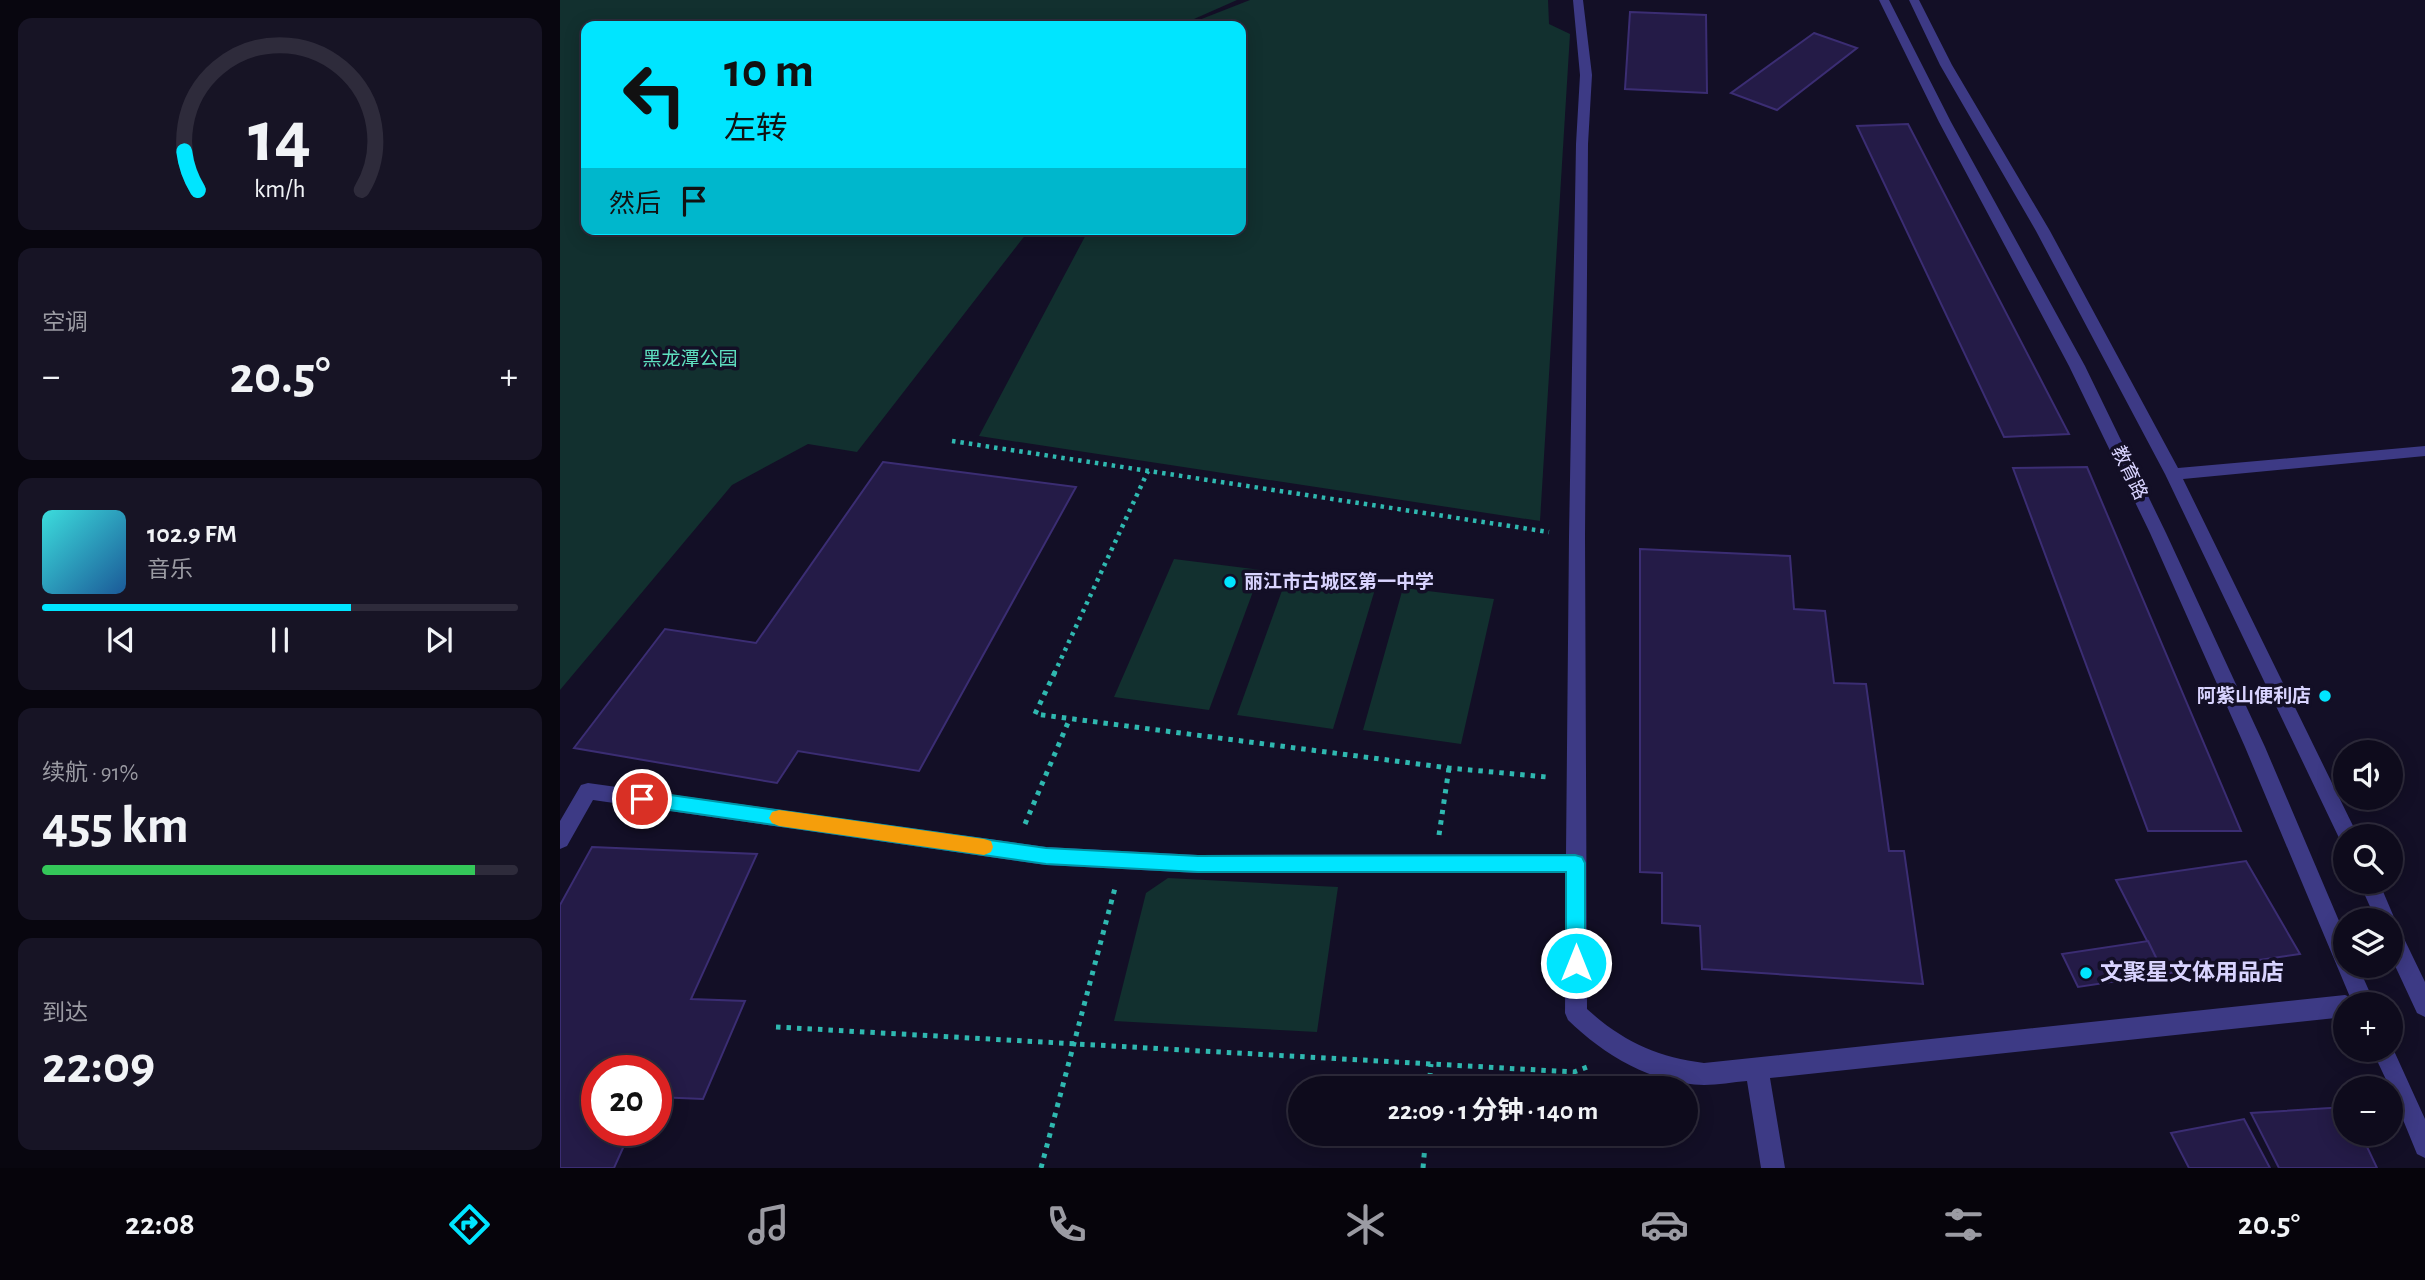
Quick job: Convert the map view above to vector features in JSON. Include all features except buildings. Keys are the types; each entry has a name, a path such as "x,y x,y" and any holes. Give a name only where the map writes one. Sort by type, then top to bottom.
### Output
{"street":[{"path":"1578,0 1585,47 1586,86 1577,536 1576,1013 1599,1036 1628,1054 1652,1065 1678,1072 1704,1074 2333,1007"},
{"name":"教育路","path":"1884,0 1927,88 2077,366 2158,533 2255,747 2333,932"},
{"name":"教育路","path":"1914,0 1952,76 2083,304 2174,474 2342,824"},
{"path":"2174,474 2425,451"},
{"path":"560,840 589,791 1046,856 1198,864 1575,863"},
{"path":"2403,958 2425,1006"},
{"path":"2388,1062 2425,1146"},
{"path":"1757,1068 1773,1168"}],"path":[{"path":"952,441 1577,536"},
{"path":"1148,471 1035,714 1449,768 1576,779"},
{"path":"1014,851 1070,718"},
{"path":"1434,863 1449,768"},
{"path":"1041,1168 1123,859"},
{"path":"776,1027 1574,1072 1628,1054"},
{"path":"1430,1076 1432,1064"},
{"path":"1423,1168 1425,1146"}],"green space":[{"name":"黑龙潭公园","path":"560,0 1237,0 1192,21 581,21 581,235 1025,235 857,452 808,444 732,485 560,690"},
{"path":"1250,0 1548,0 1549,24 1570,34 1540,521 979,436 1086,235 1246,235 1246,21 1199,20"},
{"path":"1174,559 1261,570 1209,710 1114,697"},
{"path":"1288,574 1376,586 1333,729 1237,715"},
{"path":"1403,588 1494,599 1461,744 1363,730"},
{"path":"1168,878 1338,887 1317,1032 1114,1021 1146,893"}],"slow traffic":[{"path":"779,818 984,847"}],"place":[{"name":"丽江市古城区第一中学","path":"1230,582"},
{"name":"阿紫山便利店","path":"2325,696"},
{"name":"文聚星文体用品店","path":"2086,973"}],"route":[{"path":"642,799 1046,856 1198,864 1575,863 1576,963"}]}
